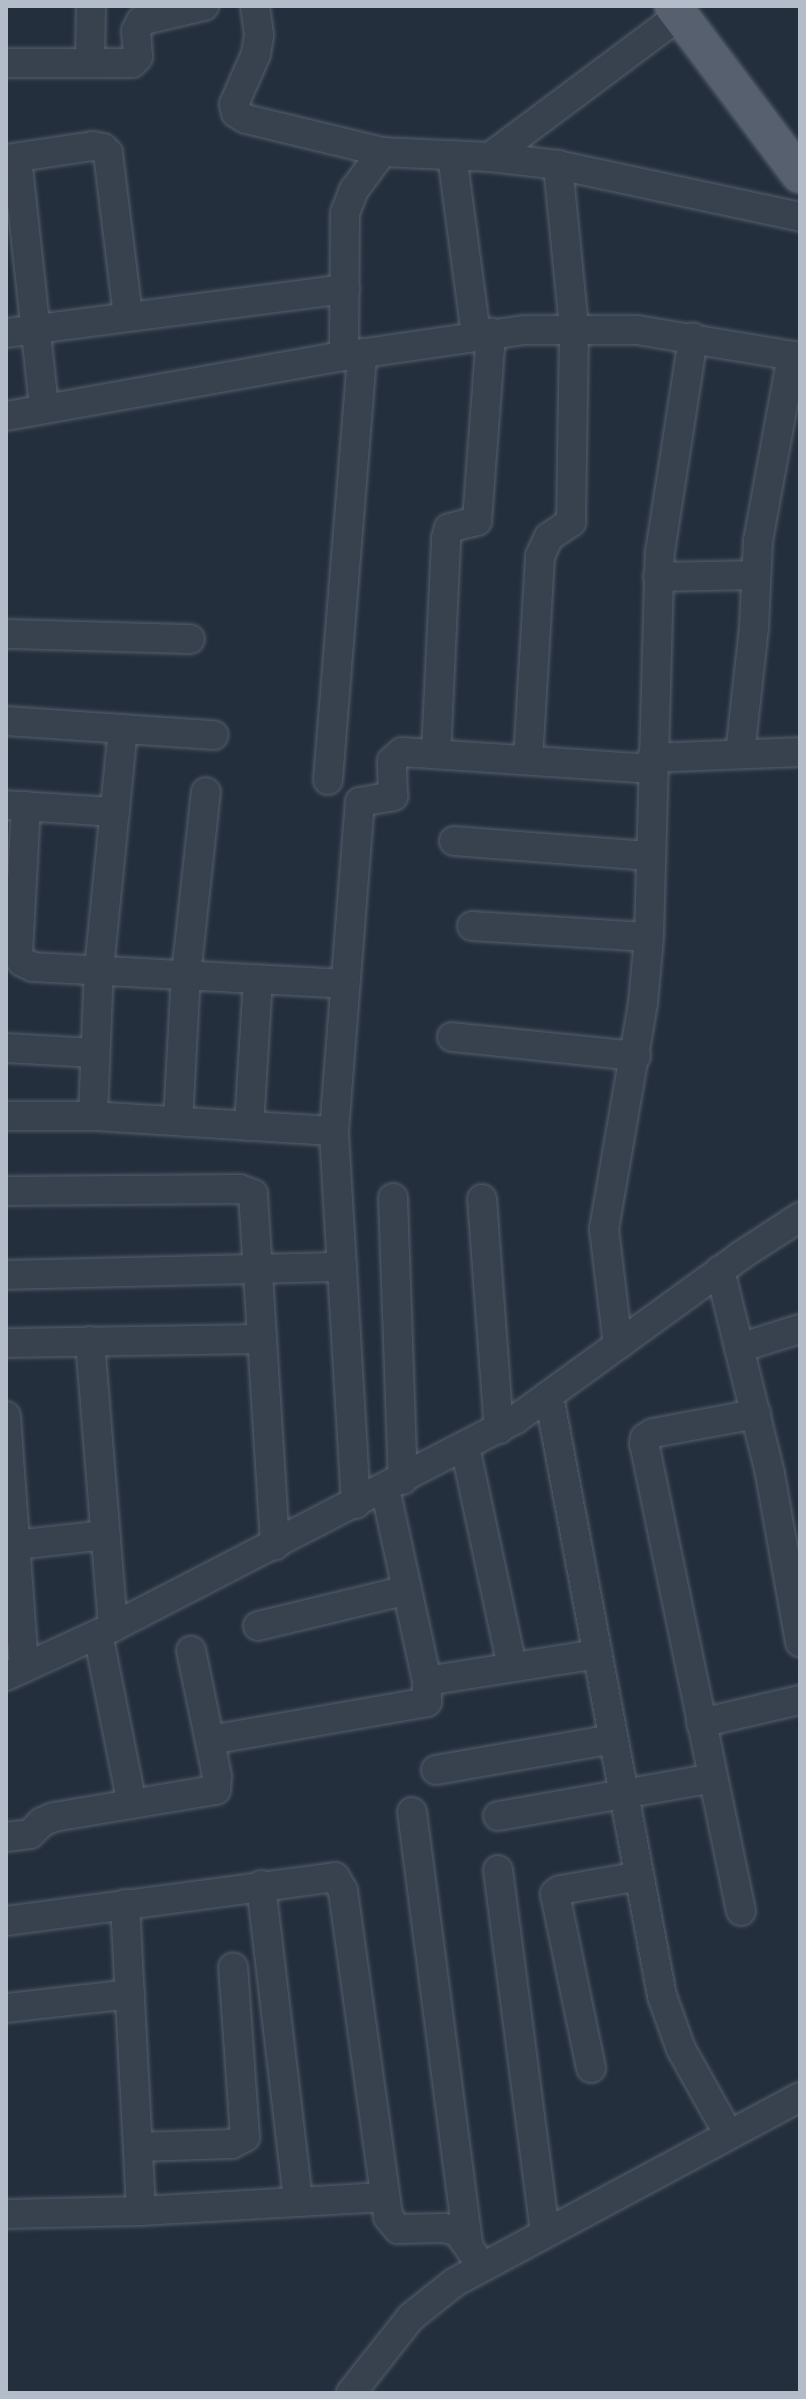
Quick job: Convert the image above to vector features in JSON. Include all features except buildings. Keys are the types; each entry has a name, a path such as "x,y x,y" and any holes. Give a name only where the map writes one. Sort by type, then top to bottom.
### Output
{"main road":[{"path":"676,10 800,175"}],"street":[{"path":"90,63 91,6"},
{"path":"6,63 132,63 138,57 136,31 141,21 204,6"},
{"path":"255,6 259,35 256,54 236,96 236,113 246,119 382,152 490,157 558,165 800,217"},
{"path":"490,157 676,10"},
{"path":"44,408 12,158 93,146 103,148 108,153 128,316"},
{"path":"328,780 353,355 345,289 345,213 354,190 382,152"},
{"path":"436,754 446,538 449,528 477,521 483,334 452,155"},
{"path":"528,760 540,556 549,537 571,522 574,328 558,165"},
{"path":"6,333 345,289"},
{"path":"6,416 483,334 574,328 637,330 796,356 764,502 740,754"},
{"path":"618,1345 604,1229 636,1056 649,937 658,577 663,521 693,338"},
{"path":"658,577 756,575"},
{"path":"6,634 190,639"},
{"path":"6,721 214,735"},
{"path":"93,1116 99,969 123,729"},
{"path":"356,1504 334,1131 360,802 393,796 395,755 436,754 652,764 740,754 800,752"},
{"path":"178,1121 186,975 206,792"},
{"path":"115,812 16,805 18,956 33,967 345,984"},
{"path":"454,841 650,856"},
{"path":"472,926 649,937"},
{"path":"249,1126 258,979"},
{"path":"452,1037 636,1056"},
{"path":"6,1048 95,1053"},
{"path":"6,1116 93,1116 334,1131"},
{"path":"6,1191 247,1189 254,1200 275,1545"},
{"path":"210,1740 427,1702 427,1681 407,1590 394,1484 393,1198"},
{"path":"482,1199 499,1429"},
{"path":"6,1416 15,1671 275,1545 499,1429 549,1396 720,1270 800,1217"},
{"path":"6,1275 342,1267"},
{"path":"720,1270 794,1574 800,1642"},
{"path":"739,1348 800,1329"},
{"path":"6,1343 262,1339"},
{"path":"90,1341 105,1535 105,1630 132,1804"},
{"path":"549,1396 662,1996 673,2033 729,2135"},
{"path":"741,1911 644,1444 645,1438 653,1433 756,1414"},
{"path":"465,1447 512,1667"},
{"path":"11,1546 105,1535"},
{"path":"258,1626 407,1590"},
{"path":"6,1837 30,1834 42,1822 54,1817 216,1790 217,1776 191,1651"},
{"path":"427,1681 597,1654"},
{"path":"701,1723 800,1700"},
{"path":"436,1770 613,1739"},
{"path":"498,1816 713,1778"},
{"path":"412,1812 475,2255"},
{"path":"498,1870 545,2232"},
{"path":"591,2068 555,1894 560,1890 639,1876"},
{"path":"6,1921 335,1877 340,1883 385,2197 393,2227 452,2230 475,2255"},
{"path":"261,1885 298,2201"},
{"path":"125,1904 141,2211"},
{"path":"138,2147 232,2144 245,2137 233,1967"},
{"path":"6,2008 130,1994"},
{"path":"351,2393 411,2317 475,2255 545,2232 800,2097"},
{"path":"6,2214 141,2211 385,2197"}]}
